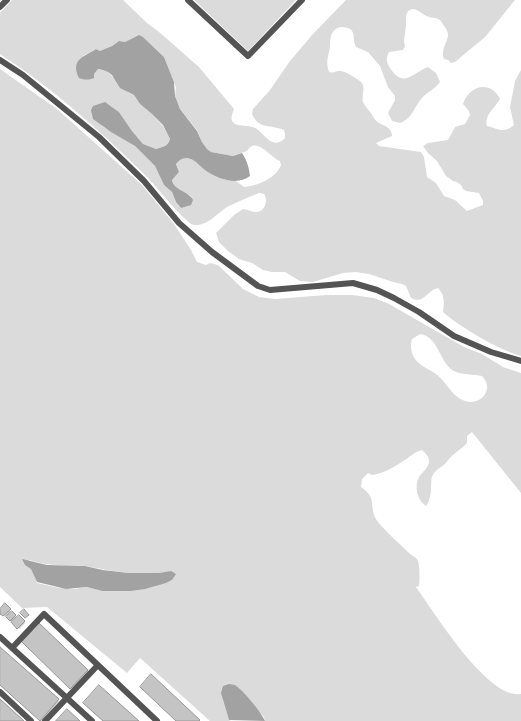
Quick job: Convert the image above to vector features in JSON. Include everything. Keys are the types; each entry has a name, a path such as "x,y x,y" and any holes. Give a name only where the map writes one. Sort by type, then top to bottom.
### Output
{"lane":[{"path":"0,8 7,0"},
{"path":"188,0 248,56 302,0"},
{"path":"0,60 24,75 99,137 144,181 179,223 212,252 258,286 270,290 353,283 377,290 394,298 419,312 454,336 491,352 521,361"},
{"path":"12,648 44,614 157,721"},
{"path":"0,637 92,721"},
{"path":"45,721 66,697 98,665"},
{"path":"0,692 31,721"}],"shaded area":[{"path":"12,0 123,0 147,23 199,67 234,109 232,115 233,123 253,127 272,142 276,143 285,138 284,130 262,125 252,114 253,109 270,90 290,61 313,34 346,0 515,0 485,37 455,62 451,63 444,59 443,50 448,34 441,21 414,9 408,11 406,16 405,46 403,50 389,52 387,62 390,68 400,78 408,78 428,67 436,73 440,82 422,98 408,118 400,123 392,121 388,113 395,100 395,96 388,87 380,66 368,52 356,47 352,31 350,29 340,27 333,32 330,40 327,64 329,72 344,72 362,83 364,104 376,121 390,129 392,136 376,143 379,146 421,152 424,157 427,177 436,183 444,196 455,200 467,211 483,205 483,201 479,193 466,191 457,182 446,176 437,161 423,146 428,143 448,140 455,127 465,124 470,115 469,111 463,104 470,93 480,87 491,89 500,99 488,115 486,122 487,126 504,130 514,125 510,107 515,81 521,70 521,356 502,349 480,338 443,312 443,296 438,288 434,289 419,300 415,300 411,298 406,286 369,274 356,272 343,273 313,282 300,281 285,272 263,270 252,263 239,259 219,242 216,233 234,215 243,209 254,212 261,211 266,203 264,194 259,193 233,204 207,222 197,225 191,224 178,212 154,184 108,139 55,94 0,54 0,13","holes":["135,37 143,37 164,57 176,87 175,96 180,109 197,130 207,149 211,152 233,156 247,151 255,145 259,146 280,161 281,165 275,174 261,183 244,187 236,181 226,180 211,173 194,160 184,158 176,163 179,172 172,180 177,188 191,196 181,208 176,202 172,192 164,185 155,166 135,146 102,126 108,104 119,112 143,144 156,149 164,146 170,139 163,126 140,104 134,95 129,93 108,72 97,69 94,74 83,56 96,49 100,51 119,41 125,42"]},
{"path":"194,0 296,0 248,51"},
{"path":"139,35 164,57 174,82 175,96 180,109 197,131 207,149 211,152 233,156 242,153 248,164 250,176 239,181 228,180 210,173 193,160 186,158 181,159 176,164 179,172 172,180 173,184 178,189 188,194 193,200 191,205 181,208 176,202 172,192 164,185 155,166 135,146 111,132 93,119 91,110 93,106 105,102 119,112 143,144 156,149 165,146 168,143 170,139 163,125 140,104 134,95 120,88 112,75 98,69 94,74 94,78 85,79 79,78 77,72 77,63 87,54 96,49 100,51 119,41 125,42"},
{"path":"0,69 57,109 142,185 174,224 197,262 206,265 210,263 218,265 243,289 259,297 275,299 326,295 352,295 374,298 389,304 464,347 482,354 503,367 521,373 521,493 472,432 467,436 467,443 432,476 431,492 426,506 420,500 417,493 417,481 429,463 427,455 422,450 414,453 396,466 384,472 372,475 368,473 362,479 361,487 370,495 373,512 378,522 417,559 420,580 419,586 416,587 448,633 478,669 493,683 508,692 521,694 521,721 265,721 264,717 235,685 223,700 229,720 231,721 210,721 140,658 127,673 47,607 22,608 0,587","holes":["420,334 427,336 432,340 446,364 450,368 459,373 482,376 486,381 487,391 481,399 471,402 460,399 440,377 422,366 415,359 411,349 411,344 412,339","29,560 40,563 85,566 135,574 155,574 165,572 172,580 152,587 131,591 102,591 87,587 74,589 59,588 37,583"]},
{"path":"22,559 47,565 85,566 128,573 159,573 171,571 176,574 172,580 166,583 131,591 102,591 87,587 66,589 37,582 31,569 25,565"},
{"path":"229,684 235,685 243,692 256,707 265,721 229,720 221,693 223,686"}],"building":[{"path":"5,603 11,609 3,616 0,614 0,609"},
{"path":"24,609 29,615 25,618 20,613"},
{"path":"12,611 16,615 10,621 6,617"},
{"path":"19,615 25,621 17,629 11,622"},
{"path":"39,623 88,670 70,689 22,642"},
{"path":"0,647 59,699 40,721 0,685"},
{"path":"151,674 200,720 176,721 140,687"},
{"path":"99,685 139,721 103,721 83,703"},
{"path":"0,699 24,721 0,721"},
{"path":"67,709 80,721 56,721"}]}
